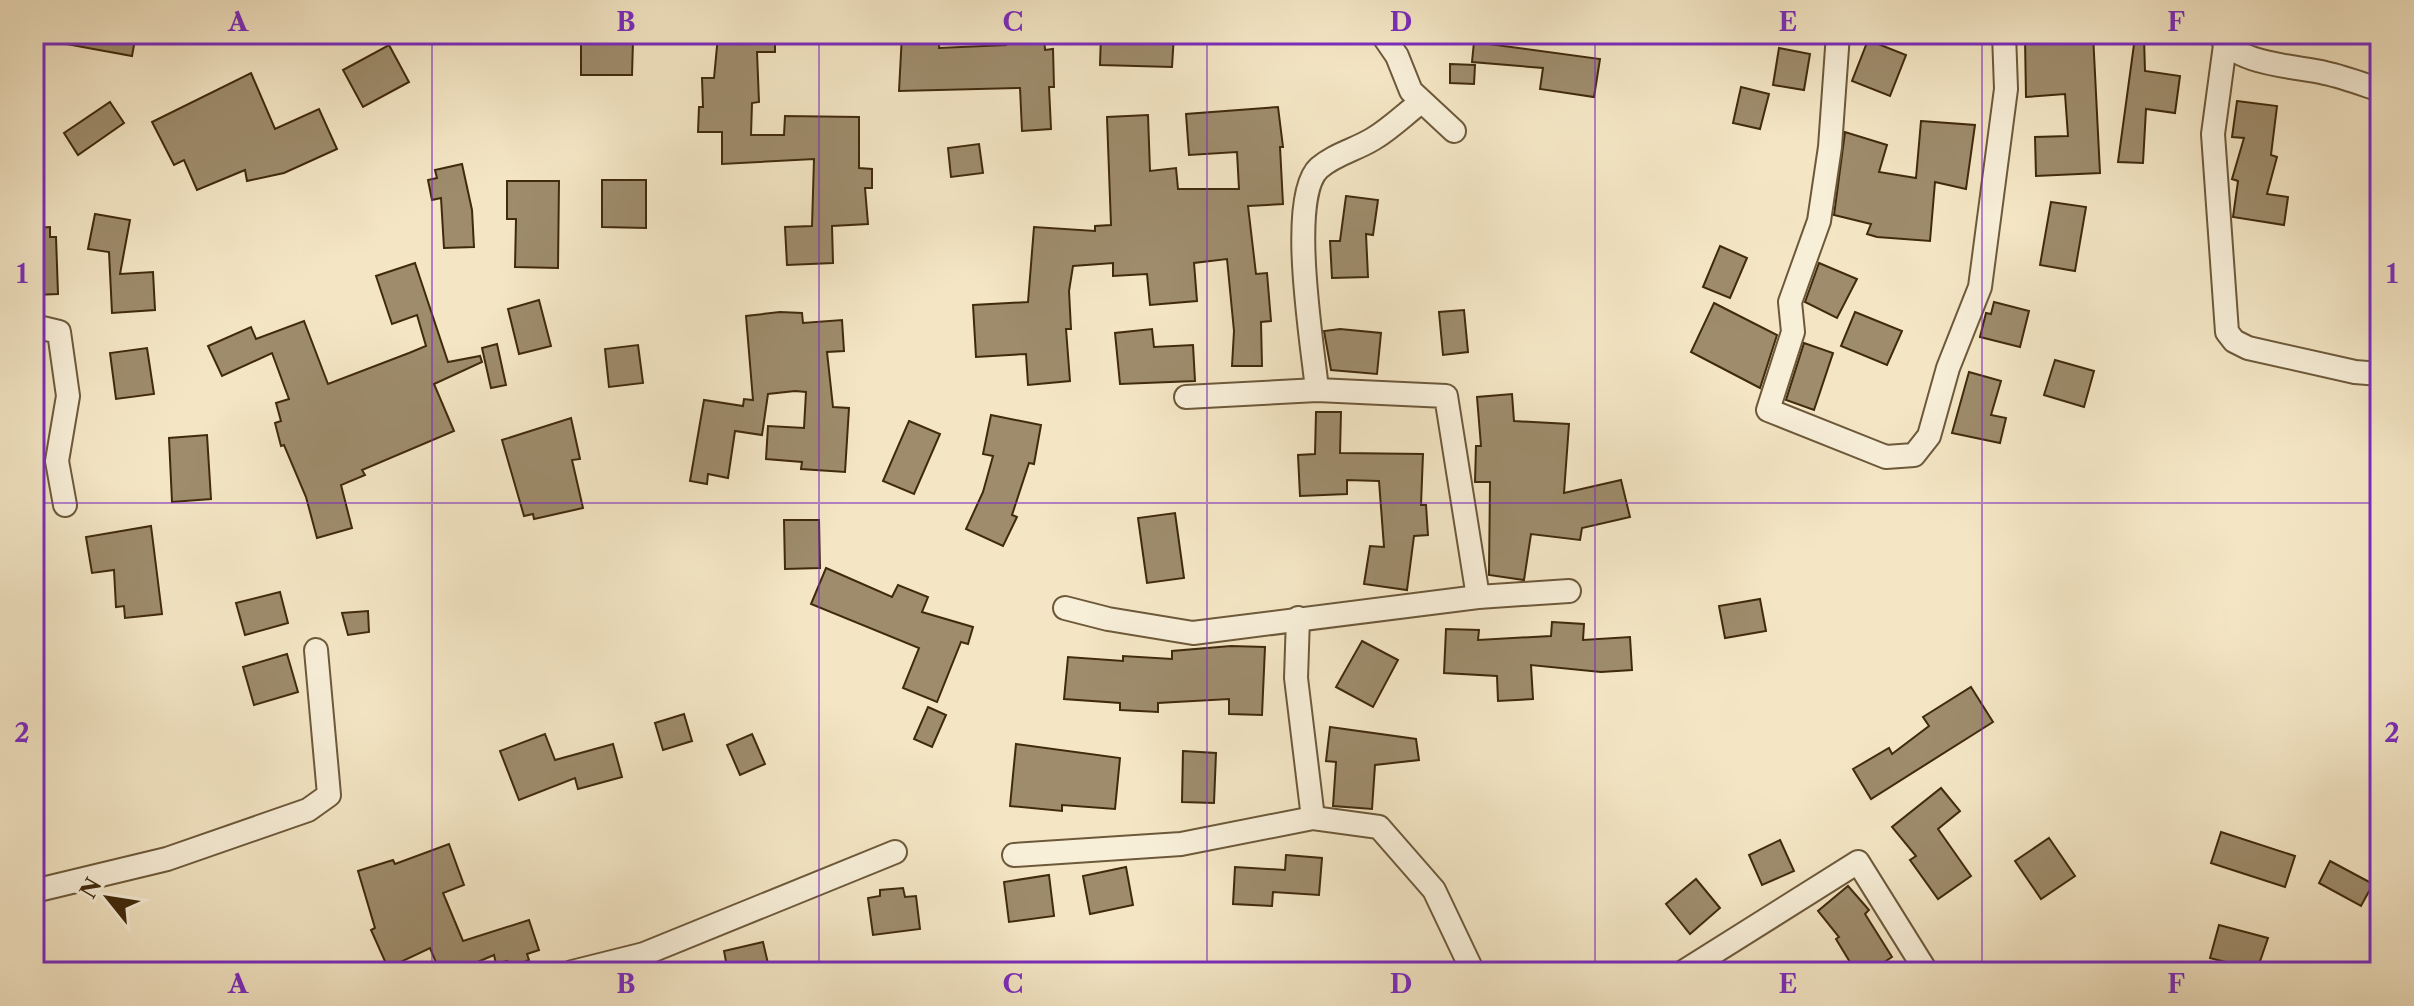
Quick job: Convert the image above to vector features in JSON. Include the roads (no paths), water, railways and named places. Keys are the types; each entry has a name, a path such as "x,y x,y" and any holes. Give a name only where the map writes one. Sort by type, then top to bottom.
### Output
{"street":[{"path":"1382,34 1397,56 1411,91 1454,131"},
{"path":"1397,56 1407,34"},
{"path":"1838,34 1830,147 1819,221 1790,302 1793,332 1768,410 1886,457 1914,455 1929,436 1948,368 1980,287 2006,89 2004,34"},
{"path":"2380,90 2328,73 2251,57 2222,39 2213,134 2227,332 2234,341 2248,348 2380,374"},
{"path":"1317,390 1302,236 1304,199 1310,178 1336,156 1372,140 1421,102"},
{"path":"34,326 59,332 68,396 57,461 65,505"},
{"path":"1186,397 1317,390 1446,396 1478,597"},
{"path":"1065,608 1108,619 1193,633 1478,597 1569,591"},
{"path":"1298,618 1296,678 1313,818"},
{"path":"34,891 167,859 308,810 329,795 316,650"},
{"path":"1014,855 1181,844 1313,818 1379,827 1434,890 1473,972"},
{"path":"572,972 644,954 895,852"},
{"path":"1683,972 1858,862 1926,971"}]}
